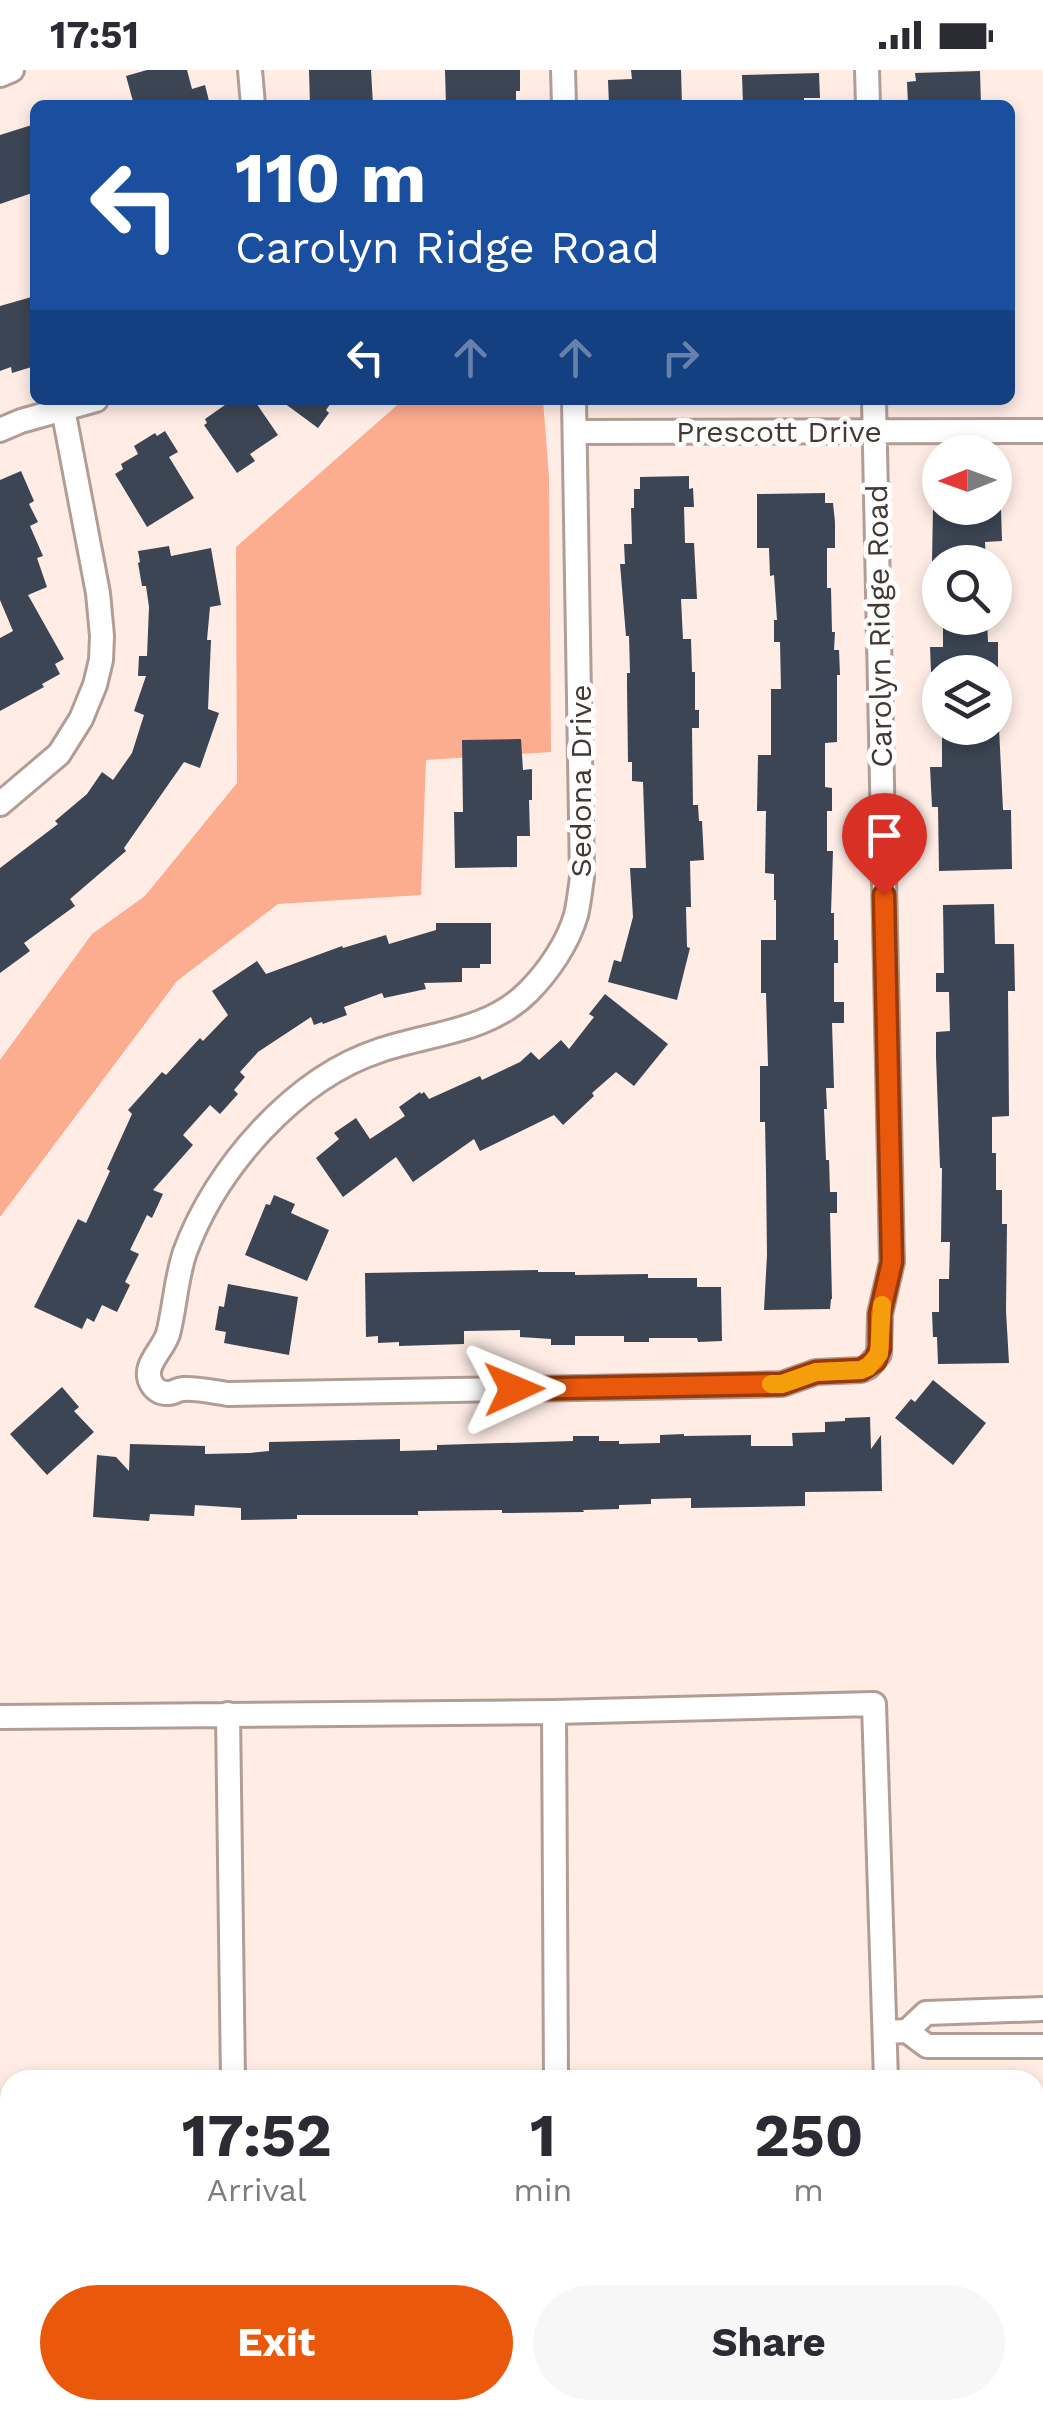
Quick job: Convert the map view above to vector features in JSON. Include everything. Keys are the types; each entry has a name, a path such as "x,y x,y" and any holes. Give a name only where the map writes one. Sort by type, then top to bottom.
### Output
{"street":[{"path":"0,75 12,70"},
{"path":"250,70 253,100"},
{"path":"564,70 564,100"},
{"path":"867,70 868,100"},
{"path":"0,430 78,405"},
{"name":"Sedona Drive","path":"149,1370 166,1338 184,1256 203,1208 274,1116 321,1078 378,1050 447,1034 497,1016 528,993 556,958 576,918 582,866 574,405"},
{"name":"Carolyn Ridge Road","path":"149,1370 149,1379 158,1392 228,1394 782,1384 816,1372 861,1370 875,1361 892,1259 874,405"},
{"path":"0,804 59,754 81,719 101,660 98,593 63,409"},
{"name":"Prescott Drive","path":"575,432 1043,431"},
{"path":"0,1717 554,1712 874,1704 896,2032 888,2070"},
{"path":"554,1712 556,2070"},
{"path":"228,1714 234,2070"},
{"path":"896,2032 926,2012 1043,2009"},
{"path":"896,2032 927,2046 1043,2046"}],"shaded area":[{"path":"397,405 543,405 549,477 551,752 426,760 421,895 278,904 177,981 0,1217 0,1060 92,934 145,896 237,783 236,547"}],"building":[{"path":"147,70 187,70 192,89 205,85 209,100 133,100 126,76"},
{"path":"309,70 371,70 373,100 310,100"},
{"path":"445,70 520,70 516,100 446,100"},
{"path":"631,70 681,70 682,100 609,100 608,80 632,79"},
{"path":"980,71 981,100 908,100 907,82 916,81 915,73"},
{"path":"819,73 820,98 743,100 742,75"},
{"path":"30,126 30,194 0,204 0,135"},
{"path":"30,297 30,368 12,373 11,367 0,371 0,306"},
{"path":"225,405 257,405 278,435 250,454 255,461 237,473 204,425 205,419"},
{"path":"287,405 330,405 326,410 329,413 318,428"},
{"path":"165,431 178,452 169,457 194,498 147,527 115,474 123,469 121,464 138,454 134,446"},
{"path":"21,471 34,501 29,504 38,522 30,526 43,556 37,558 47,587 28,595 64,659 55,664 60,674 42,684 44,687 0,711 0,638 13,631 0,600 0,480"},
{"path":"689,476 694,507 684,507 685,543 694,543 697,599 681,599 683,639 691,639 695,710 699,710 699,728 692,728 693,805 698,805 702,821 704,860 690,861 691,907 686,907 690,948 677,1000 608,982 614,960 621,962 633,917 630,868 646,868 643,782 632,781 632,762 628,762 629,636 620,564 625,564 624,544 632,544 631,508 634,489 640,489 640,477"},
{"path":"825,493 825,503 833,503 835,522 835,548 827,548 827,588 831,588 832,632 834,650 839,650 840,675 837,742 825,743 825,787 832,788 832,811 827,811 827,851 833,851 831,913 834,940 838,940 834,1002 844,1002 844,1023 832,1023 834,1088 826,1088 824,1109 830,1192 837,1192 837,1213 830,1213 832,1299 830,1309 764,1310 766,1172 765,1122 760,1122 760,1066 768,1066 761,940 776,940 776,900 774,874 765,873 766,811 757,811 758,755 771,755 771,689 781,689 780,642 774,642 774,575 770,576 769,548 757,548 757,494"},
{"path":"933,525 1002,525 1002,541 985,545 932,545"},
{"path":"169,546 171,556 211,548 221,605 210,607 207,640 211,640 208,709 219,713 200,768 184,762 124,848 126,851 70,899 75,906 24,943 30,951 0,973 0,868 58,824 55,821 87,794 102,772 113,780 132,753 144,715 134,711 146,676 138,676 139,656 147,656 149,607 138,551"},
{"path":"943,635 988,635 988,642 998,642 998,655 930,655 930,647 943,647"},
{"path":"521,739 523,770 532,769 532,800 530,836 517,836 517,867 455,868 454,812 463,812 462,740"},
{"path":"942,745 1000,745 1003,810 1011,810 1012,869 939,871 938,807 932,807 930,767 942,767"},
{"path":"994,904 995,944 1014,944 1015,991 1008,991 1009,1116 992,1117 996,1190 1002,1190 1002,1224 1007,1224 1009,1363 938,1364 932,1312 939,1312 939,1279 949,1279 950,1242 941,1242 936,1056 936,1032 950,1031 949,992 936,992 936,973 944,973 943,905"},
{"path":"436,923 491,923 491,964 462,968 462,982 424,983 426,989 384,998 382,993 344,1007 347,1015 323,1024 314,1025 311,1017 258,1052 240,1072 245,1077 234,1090 238,1094 220,1114 210,1105 183,1135 193,1145 153,1190 163,1194 152,1218 147,1215 130,1250 139,1254 125,1282 130,1285 117,1312 102,1305 94,1322 87,1318 82,1329 34,1307 78,1219 86,1223 132,1114 128,1110 162,1072 166,1075 228,1015 212,991 257,961 266,974 342,946 386,935 389,944 436,930"},
{"path":"605,994 668,1044 634,1086 616,1072 563,1125 554,1115 480,1151 474,1139 413,1182 396,1157 343,1197 316,1158 339,1139 334,1133 356,1118 370,1139 405,1116 399,1107 420,1092 429,1099 480,1076 482,1080 520,1062 531,1052 539,1060 561,1040 569,1049 594,1017 589,1014"},
{"path":"274,1195 295,1204 291,1213 329,1230 307,1281 245,1255 266,1204 270,1205"},
{"path":"538,1270 575,1275 697,1278 697,1287 721,1287 722,1341 649,1338 649,1342 624,1342 624,1336 575,1336 575,1345 551,1345 551,1339 520,1337 520,1330 464,1331 464,1344 399,1346 399,1342 378,1343 378,1336 366,1337 365,1273"},
{"path":"228,1284 298,1297 289,1355 224,1343 226,1332 215,1330"},
{"path":"933,1380 986,1423 953,1465 895,1418"},
{"path":"62,1387 79,1407 74,1411 94,1432 47,1475 10,1434"},
{"path":"870,1417 871,1449 881,1435 882,1491 805,1492 805,1506 691,1508 691,1498 651,1499 651,1504 584,1512 418,1511 418,1515 297,1515 297,1519 241,1520 241,1508 195,1505 194,1516 150,1514 149,1521 93,1517 97,1455 116,1457 129,1471 130,1444 205,1446 205,1454 269,1451 269,1442 400,1439 400,1451 437,1450 437,1445 573,1441 573,1436 599,1436 599,1441 619,1444 660,1443 660,1435 684,1434 751,1435 751,1446 793,1446 792,1433 825,1432 825,1422"}],"slow traffic":[{"path":"771,1384 816,1372 868,1367 879,1354 882,1305"}],"route":[{"path":"514,1389 782,1384 816,1372 861,1370 875,1361 880,1348 880,1314 892,1262 884,895"}]}
